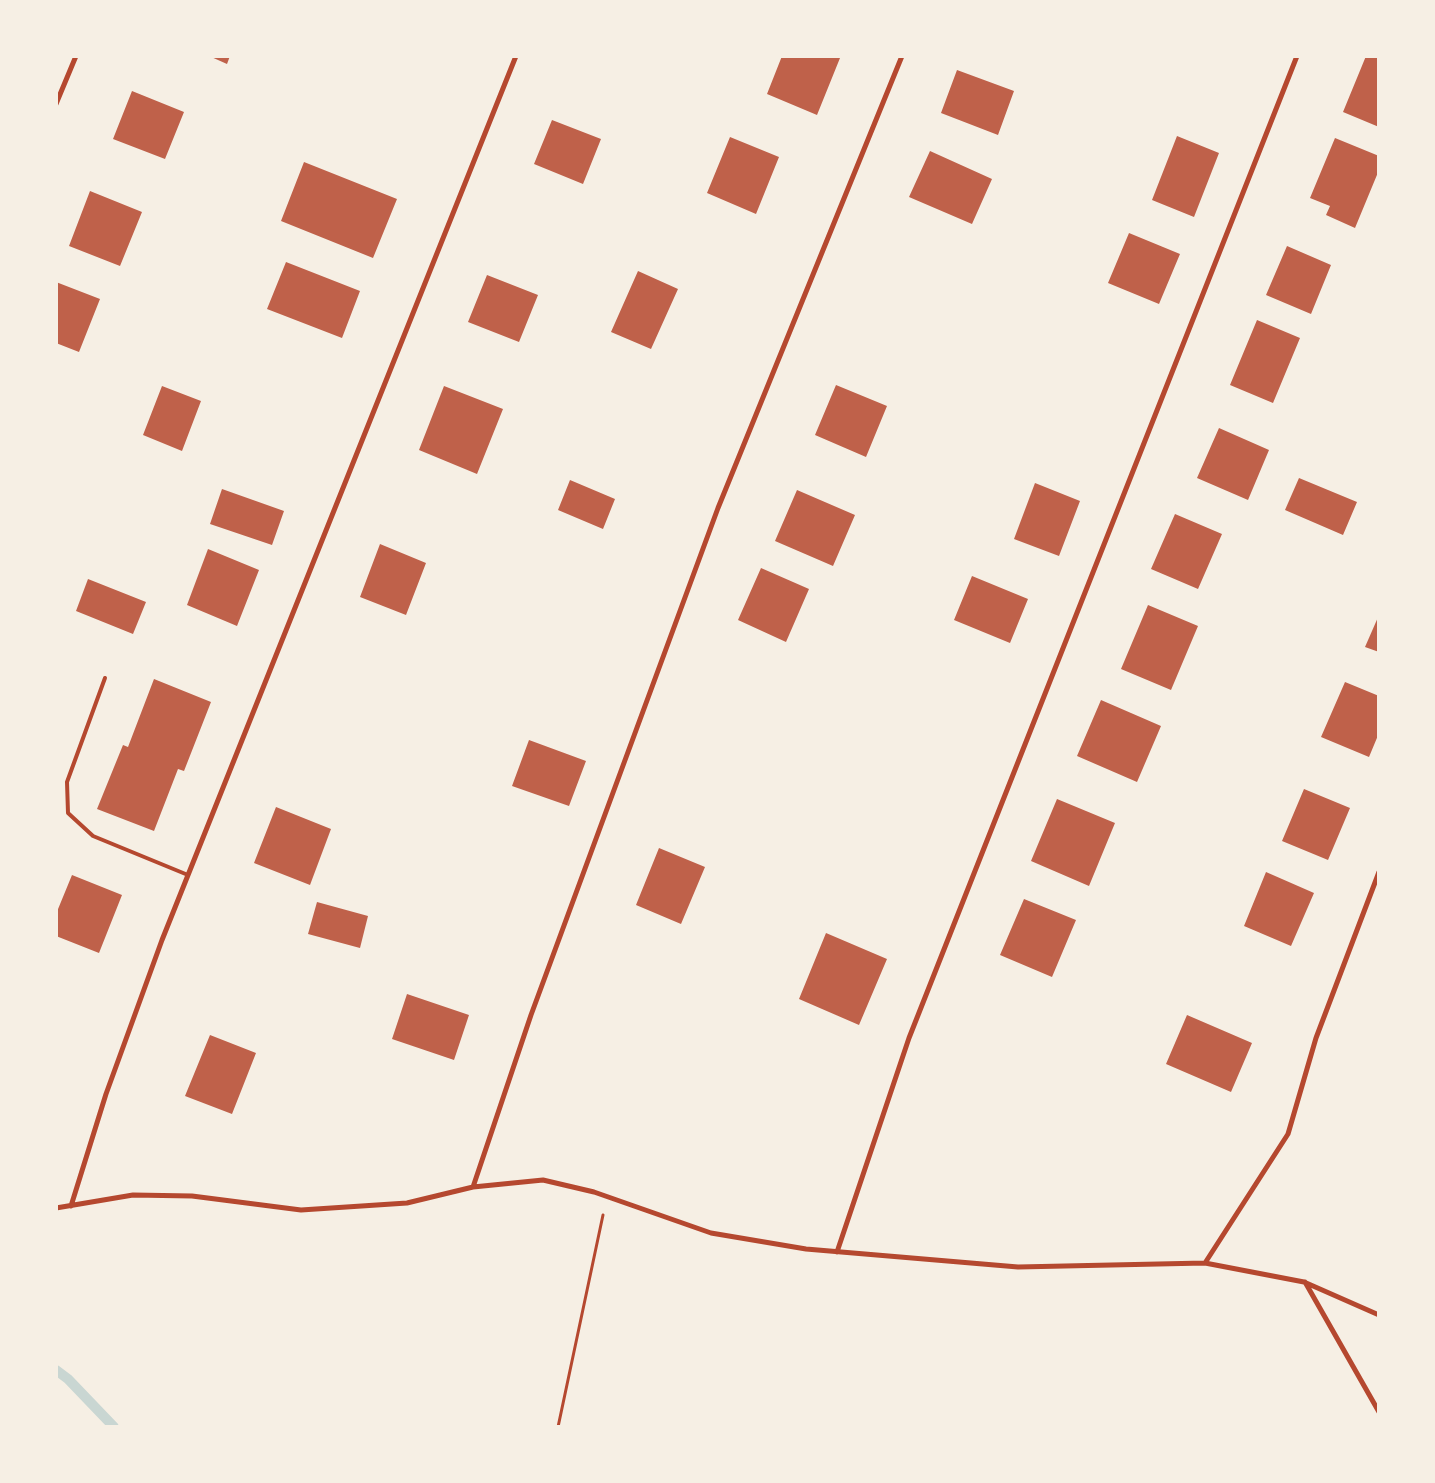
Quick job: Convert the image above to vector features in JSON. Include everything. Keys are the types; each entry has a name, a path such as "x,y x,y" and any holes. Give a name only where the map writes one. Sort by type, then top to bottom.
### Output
{"street":[{"path":"56,104 76,56"},
{"path":"71,1206 106,1094 162,940 516,56"},
{"path":"473,1187 531,1015 718,508 902,56"},
{"path":"837,1252 909,1038 1297,56"},
{"path":"1205,1263 1288,1134 1316,1038 1379,872"},
{"path":"56,1208 133,1195 192,1196 300,1210 407,1203 473,1187 543,1180 607,1196 711,1233 806,1249 1018,1266 1205,1263 1304,1282 1379,1315"},
{"path":"1304,1282 1379,1412"}],"lane":[{"path":"105,678 67,782 68,813 94,836 188,875"}],"path":[{"path":"558,1427 607,1196"}],"building":[{"path":"209,56 230,56 227,64"},
{"path":"782,56 834,56 840,58 817,115 767,94"},
{"path":"1366,56 1379,56 1379,127 1343,112"},
{"path":"957,70 1014,91 998,135 941,113"},
{"path":"132,91 184,112 165,159 113,139"},
{"path":"552,120 601,139 583,184 534,164"},
{"path":"1177,136 1219,153 1194,217 1152,200"},
{"path":"730,137 779,157 756,214 707,193"},
{"path":"1335,138 1379,156 1379,170 1355,228 1326,215 1330,206 1310,198"},
{"path":"930,151 992,179 972,224 909,197"},
{"path":"304,162 397,199 373,258 281,221"},
{"path":"90,191 142,212 120,266 69,246"},
{"path":"1129,233 1180,254 1159,304 1108,283"},
{"path":"1287,246 1331,265 1311,314 1266,295"},
{"path":"286,262 360,291 342,338 267,309"},
{"path":"638,271 678,289 651,349 611,332"},
{"path":"487,275 538,295 519,342 468,322"},
{"path":"56,282 100,299 79,352 56,343"},
{"path":"1257,320 1300,338 1273,403 1230,385"},
{"path":"836,385 887,406 866,457 815,435"},
{"path":"162,386 201,401 182,451 143,435"},
{"path":"444,386 503,409 477,474 419,450"},
{"path":"1219,428 1269,450 1248,500 1197,478"},
{"path":"1299,478 1357,502 1343,535 1285,510"},
{"path":"570,480 615,499 603,529 558,510"},
{"path":"1035,483 1080,501 1059,556 1014,539"},
{"path":"222,489 284,511 272,545 210,524"},
{"path":"797,490 855,515 833,566 775,541"},
{"path":"1175,514 1222,534 1198,589 1151,569"},
{"path":"380,544 426,563 406,615 360,597"},
{"path":"208,549 259,570 237,626 187,605"},
{"path":"761,568 809,589 786,642 738,620"},
{"path":"972,576 1028,599 1010,643 954,620"},
{"path":"88,579 146,602 133,634 76,611"},
{"path":"1148,605 1198,626 1171,690 1121,669"},
{"path":"1379,615 1379,652 1365,647"},
{"path":"154,679 211,702 184,771 178,769 154,831 97,809 123,745 128,747"},
{"path":"1345,682 1379,696 1379,733 1369,757 1321,737"},
{"path":"1101,700 1161,726 1137,782 1077,756"},
{"path":"529,740 586,761 569,806 512,786"},
{"path":"1304,789 1350,808 1328,860 1282,841"},
{"path":"1057,799 1115,823 1089,886 1031,861"},
{"path":"276,807 331,829 310,885 254,863"},
{"path":"659,848 705,867 681,924 636,905"},
{"path":"1266,872 1314,893 1291,946 1244,926"},
{"path":"72,875 122,895 99,953 56,936 56,914"},
{"path":"1024,899 1076,920 1052,977 1000,955"},
{"path":"317,902 368,916 360,948 308,934"},
{"path":"826,933 887,959 859,1025 799,999"},
{"path":"407,994 469,1015 454,1060 392,1039"},
{"path":"1187,1015 1252,1043 1231,1092 1166,1064"},
{"path":"210,1035 256,1053 232,1114 185,1096"}],"waterway":[{"path":"56,1370 68,1379 114,1427"}]}
